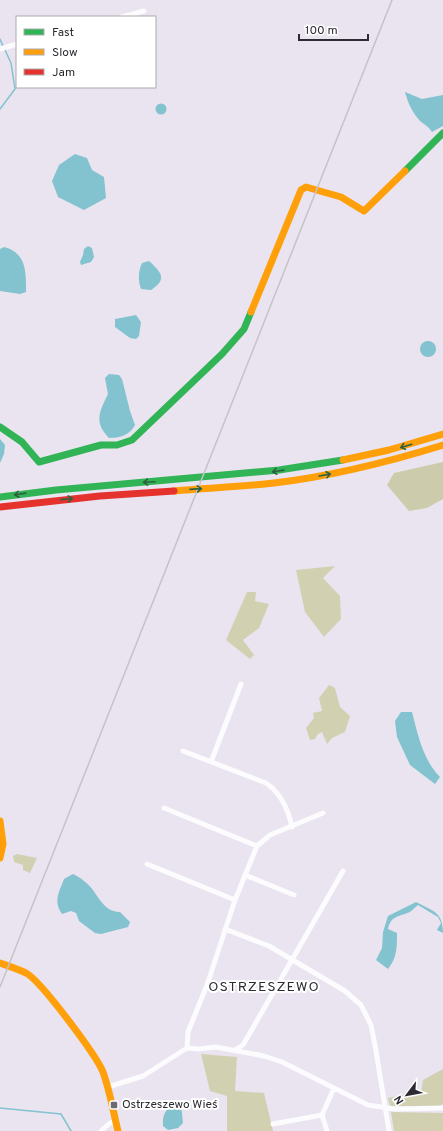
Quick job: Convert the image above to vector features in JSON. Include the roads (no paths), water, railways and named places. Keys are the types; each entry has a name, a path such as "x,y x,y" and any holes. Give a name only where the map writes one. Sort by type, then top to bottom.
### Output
{"main road":[{"path":"0,427 16,436 39,462 101,445 117,445 132,440 222,354 244,329 301,190 306,187 341,197 364,211 443,133"},
{"path":"0,497 43,490 239,476 297,469 386,452 443,434"},
{"path":"0,507 289,481 380,463 443,445"},
{"path":"0,822 3,844 0,858"},
{"path":"0,963 17,969 32,977 41,986 96,1060 108,1087 118,1131"}],"street":[{"path":"126,16 144,11"},
{"path":"0,49 16,44"},
{"path":"211,762 241,684"},
{"path":"184,751 266,783 275,789 289,814 292,827"},
{"path":"164,808 257,846"},
{"path":"187,1048 188,1032 207,984 235,900 257,846 270,835 323,813"},
{"path":"147,864 235,900"},
{"path":"235,1050 244,1045 343,871"},
{"path":"245,875 294,895"},
{"path":"225,929 269,946 345,991 361,1005 365,1011 375,1045 389,1131"},
{"path":"108,1087 143,1076 187,1048 200,1049 216,1047 235,1050 282,1062 356,1100 368,1104 385,1108 443,1108"},
{"path":"327,1131 322,1115 334,1088"},
{"path":"273,1124 322,1115"},
{"path":"101,1131 110,1123 116,1121"}],"water":[{"path":"405,92 422,99 443,95 443,126 432,132 415,114 409,104"},
{"path":"159,104 163,104 165,105 165,113 159,114 156,111 156,107"},
{"path":"75,154 87,158 92,170 104,177 106,198 84,210 58,197 52,181 59,165"},
{"path":"88,246 92,248 94,257 91,262 81,265 80,262 84,249"},
{"path":"4,247 17,254 24,265 26,292 20,294 0,291 0,249"},
{"path":"149,261 159,272 161,279 160,282 151,290 141,289 139,273 142,263"},
{"path":"136,315 141,322 139,336 136,339 130,338 115,327 115,319"},
{"path":"425,341 431,341 436,346 434,355 431,357 425,357 420,352 420,346"},
{"path":"109,374 119,375 122,379 135,425 127,434 109,438 101,427 100,416 108,394 105,378"},
{"path":"0,439 5,445 4,454 0,463"},
{"path":"401,712 412,712 425,755 429,763 440,777 435,784 410,765 397,737 395,721"},
{"path":"73,874 89,885 108,909 120,912 130,922 128,927 101,934 95,933 79,921 76,913 71,911 62,914 59,910 57,901 59,893 64,879"},
{"path":"416,902 432,910 439,916 443,926 443,933 437,930 441,923 438,917 418,905 410,912 393,919 389,924 388,929 397,933 397,948 393,961 388,969 376,960 382,948 383,932 388,916"},
{"path":"177,1103 181,1109 183,1123 178,1128 168,1130 163,1126 164,1115 167,1109"}],"waterway":[{"path":"0,39 3,46"},
{"path":"0,109 15,89 11,63 5,50"},
{"path":"0,1108 61,1114 71,1131"}],"railway":[{"path":"0,987 392,0"}],"place":[{"name":"Ostrzeszewo Wieś","path":"114,1105"}],"district":[{"name":"OSTRZESZEWO","path":"264,987"}]}
